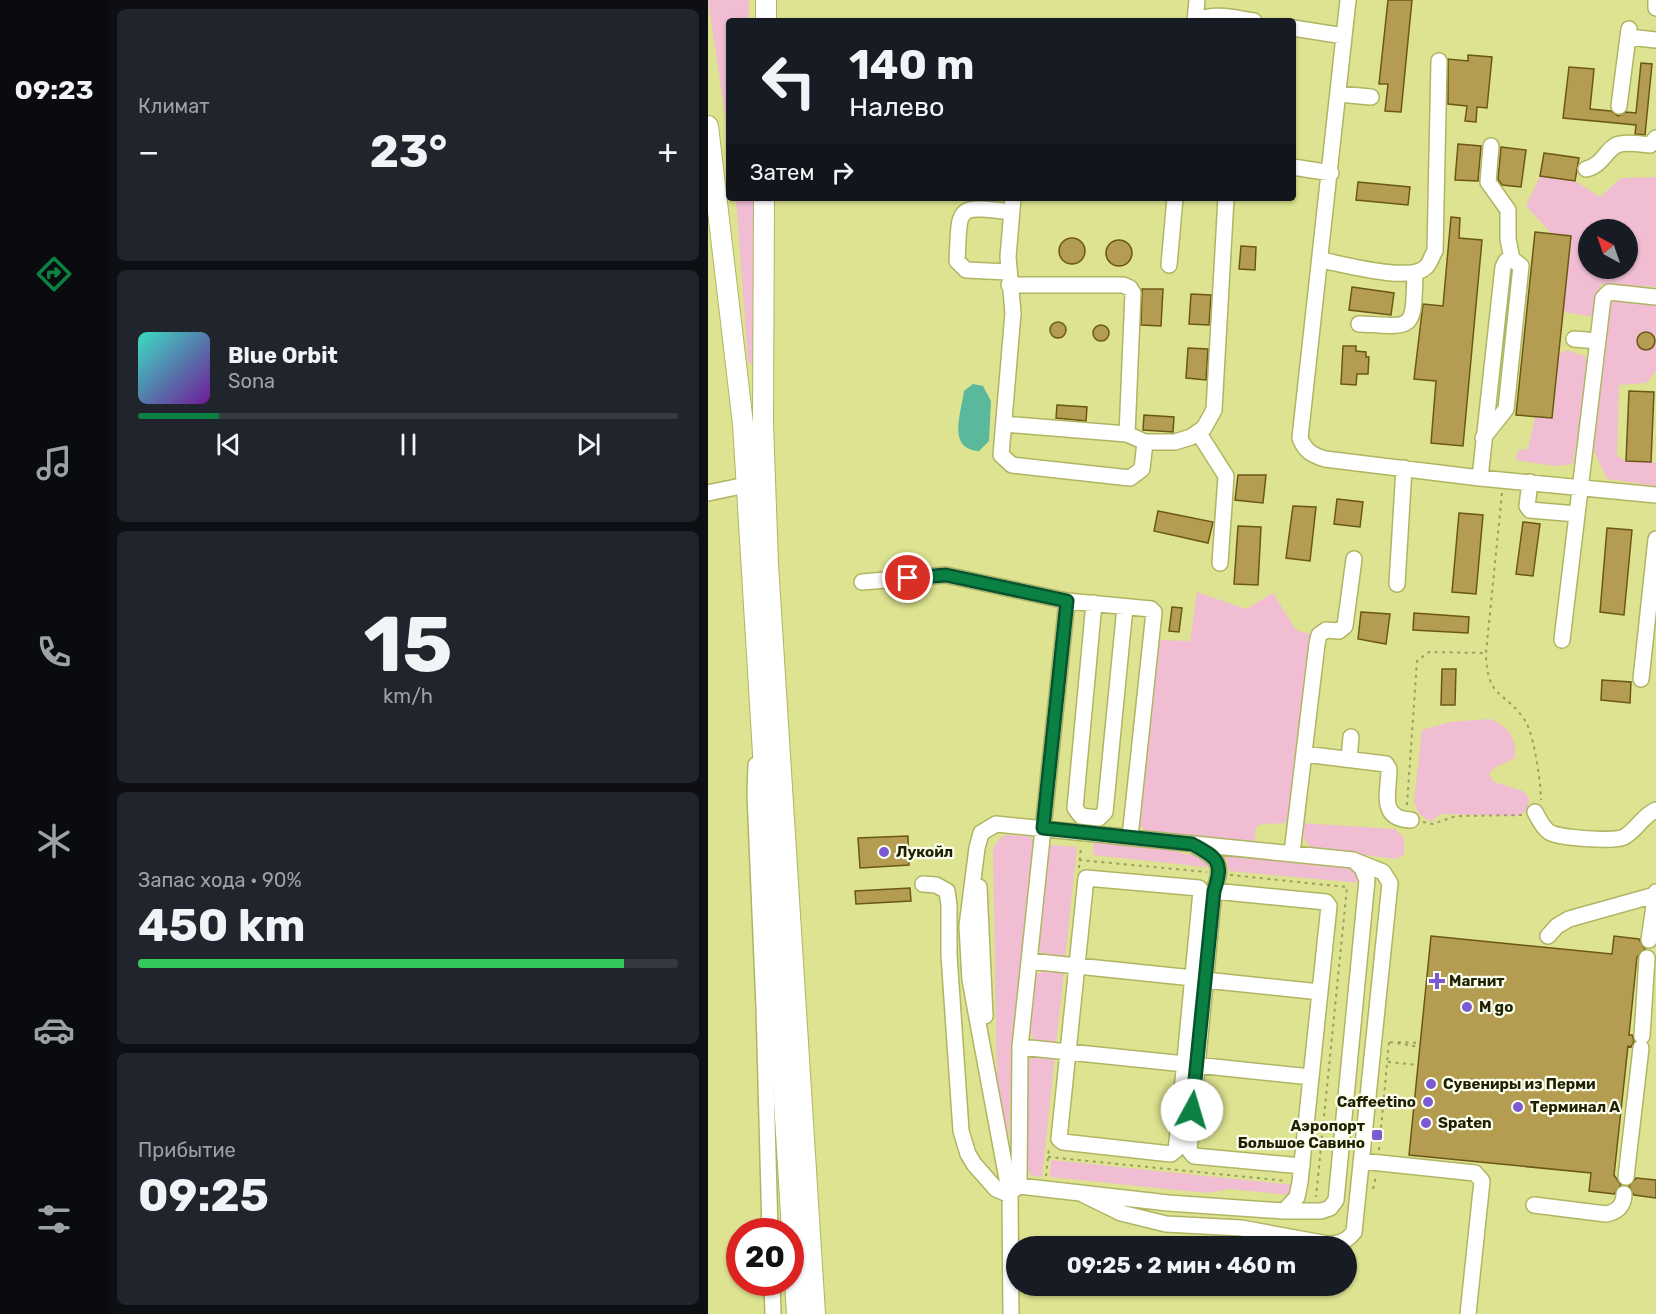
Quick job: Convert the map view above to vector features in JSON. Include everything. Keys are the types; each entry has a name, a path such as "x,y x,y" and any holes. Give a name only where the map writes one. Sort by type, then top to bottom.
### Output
{"main road":[{"path":"766,0 766,18"},
{"path":"708,126 743,424 796,1314"},
{"path":"764,201 763,424 768,564 815,1314"}],"street":[{"path":"1196,18 1197,0"},
{"path":"1348,0 1331,173 1300,438 1305,449 1315,456 1480,478 1656,495"},
{"path":"1656,0 1656,8"},
{"path":"1202,18 1222,16 1234,18"},
{"path":"1296,28 1344,36"},
{"path":"1619,106 1629,33 1656,40"},
{"path":"1321,260 1401,274 1415,273 1427,267 1435,251 1439,61"},
{"path":"1338,94 1371,97"},
{"path":"1586,169 1597,166 1615,146 1650,145 1656,138"},
{"path":"1480,478 1483,438 1506,409 1521,266 1512,259 1508,239 1508,210 1488,182 1491,146"},
{"path":"1296,167 1331,173"},
{"path":"1169,265 1175,201"},
{"path":"1004,424 1127,434 1145,442 1174,442 1204,428 1214,410 1226,201"},
{"path":"1127,434 1133,293 1130,288 1123,285 1008,279 966,270 957,261 959,219 964,212 972,207 1012,205 1008,279 1012,313 1001,455 1012,465 1130,478 1142,470 1145,442"},
{"path":"1359,324 1404,326 1410,322 1414,315 1415,273"},
{"path":"1562,640 1604,294 1656,297"},
{"path":"1574,339 1598,341"},
{"path":"1198,432 1226,476 1220,563"},
{"path":"1397,584 1404,468"},
{"path":"1530,482 1527,506 1530,510 1576,514"},
{"path":"708,493 746,485"},
{"path":"1641,679 1656,539"},
{"path":"1293,853 1317,644 1319,636 1326,630 1338,631 1345,626 1354,559"},
{"path":"862,582 946,575 1067,601 1151,609 1160,613 1130,837"},
{"path":"1011,1314 1020,1047 1067,601"},
{"path":"1094,603 1075,808 1081,816 1099,818 1105,812 1125,607"},
{"path":"761,702 754,794 769,1218"},
{"path":"1350,759 1351,737"},
{"path":"1304,754 1386,764 1389,769 1389,809 1400,820 1411,820"},
{"path":"1535,812 1549,832 1558,836 1616,840 1624,837 1644,817 1656,810"},
{"path":"1015,1191 987,1066 977,848 981,833 996,824 1043,828 1353,860 1383,872 1390,883 1354,1232 1348,1240 1338,1244 1241,1228 1166,1224 1121,1213 1083,1194"},
{"path":"1192,844 1212,855 1218,864 1220,874 1214,891 1199,979 1191,1064 1176,1150 1171,1154 1061,1141 1085,881 1088,878 1200,889 1199,979"},
{"path":"923,884 936,885 947,891 952,1010 963,1143 974,1164 996,1189 1284,1211 1321,1211 1330,1208 1336,1200 1366,880 1362,868 1353,860"},
{"path":"1214,891 1328,903 1302,1166 1297,1197 1284,1211"},
{"path":"1548,936 1557,926 1569,919 1655,893 1649,940"},
{"path":"1626,1177 1641,1042 1647,958"},
{"path":"1029,962 1320,992"},
{"path":"1020,1047 1311,1077"},
{"path":"1191,1064 1191,1154 1302,1166"},
{"path":"1361,1161 1475,1173 1480,1176 1482,1181 1468,1314"},
{"path":"1534,1205 1605,1214 1615,1212 1624,1202 1624,1194"},
{"path":"772,1296 773,1314"}],"path":[{"path":"1486,652 1429,652 1418,661 1406,815 1411,820 1433,824 1456,816 1533,815 1540,806 1541,790 1528,726 1490,684 1486,652 1503,479"},
{"path":"1079,860 1347,887 1316,1197"},
{"path":"1420,1045 1389,1042 1420,1045"},
{"path":"1387,1062 1418,1065"}],"shaded area":[{"path":"708,0 749,0 749,18 726,18 726,121"},
{"path":"1540,176 1575,181 1600,197 1621,178 1656,177 1656,287 1601,284 1595,317 1563,312 1571,236 1552,234 1526,206"},
{"path":"736,201 755,201 753,366 748,362"},
{"path":"1610,299 1656,305 1656,371 1646,383 1619,385 1617,456 1626,461 1656,462 1656,486 1607,479 1589,440"},
{"path":"1567,350 1584,356 1589,363 1573,464 1555,466 1516,460 1518,450 1528,449 1535,417 1553,418 1559,354"},
{"path":"1197,592 1246,609 1273,593 1296,630 1314,635 1289,819 1285,823 1262,824 1256,827 1255,844 1148,833 1139,825 1160,640 1190,641"},
{"path":"1490,719 1507,729 1513,738 1515,758 1494,768 1489,774 1494,782 1523,791 1529,798 1528,810 1517,816 1440,814 1431,822 1419,814 1414,802 1422,730 1450,722"},
{"path":"1301,823 1395,829 1404,838 1404,854 1397,859 1312,849 1301,835"},
{"path":"1006,835 1029,836 1035,842 1011,1077 1009,1136 1004,1138 997,1087 993,848 999,839"},
{"path":"1094,838 1161,845 1184,854 1204,856 1214,868 1093,855"},
{"path":"1050,845 1077,847 1065,959 1046,958 1039,950"},
{"path":"1221,853 1356,867 1361,883 1229,871 1227,861"},
{"path":"1044,970 1064,972 1056,1045 1036,1043 1030,1033 1036,975"},
{"path":"1035,1054 1055,1056 1042,1177 1032,1176 1024,1166 1027,1063"},
{"path":"1051,1160 1295,1185 1288,1195 1230,1189 1207,1193 1050,1177"}],"water":[{"path":"973,384 983,386 991,401 989,441 979,451 969,449 963,444 958,429 964,391"}],"building":[{"path":"1388,0 1412,0 1401,112 1385,111 1388,84 1379,84"},
{"path":"1468,55 1492,57 1487,108 1477,107 1476,122 1465,121 1467,106 1448,104 1448,59 1468,61"},
{"path":"1641,63 1652,64 1645,135 1635,134 1636,125 1563,118 1569,67 1594,69 1590,109 1611,111 1618,116 1626,112 1636,113"},
{"path":"1458,144 1481,146 1478,181 1455,180"},
{"path":"1501,147 1526,150 1521,187 1502,185 1498,179"},
{"path":"1544,153 1579,158 1575,181 1540,176"},
{"path":"1358,182 1410,187 1408,205 1356,200"},
{"path":"1451,217 1460,218 1459,238 1482,240 1463,446 1431,443 1436,381 1414,379 1423,304 1443,306"},
{"path":"1535,232 1571,236 1552,418 1516,415"},
{"path":"1072,238 1081,242 1085,251 1081,260 1072,264 1063,260 1059,251 1063,242"},
{"path":"1119,240 1128,244 1132,253 1128,262 1119,266 1110,262 1106,253 1110,244"},
{"path":"1241,246 1256,247 1255,270 1239,269"},
{"path":"1352,287 1394,293 1391,315 1349,310"},
{"path":"1142,289 1163,289 1161,326 1141,325"},
{"path":"1191,294 1211,295 1209,325 1189,324"},
{"path":"1055,322 1061,322 1066,330 1064,336 1055,338 1050,333 1050,327"},
{"path":"1098,325 1104,325 1109,333 1107,339 1098,341 1093,336 1093,330"},
{"path":"1642,332 1650,332 1655,337 1653,348 1642,350 1637,345 1637,337"},
{"path":"1343,346 1356,346 1356,351 1366,352 1366,357 1369,357 1368,374 1357,374 1356,385 1341,384"},
{"path":"1188,348 1208,349 1206,380 1186,378"},
{"path":"1629,391 1654,392 1651,462 1626,461"},
{"path":"1057,405 1087,407 1086,421 1056,418"},
{"path":"1144,415 1174,417 1173,432 1143,430"},
{"path":"1238,475 1266,475 1263,503 1235,500"},
{"path":"1337,499 1363,502 1360,527 1334,524"},
{"path":"1293,506 1316,507 1310,561 1286,558"},
{"path":"1158,511 1213,522 1208,543 1154,531"},
{"path":"1459,513 1483,515 1476,594 1452,592"},
{"path":"1523,522 1540,524 1533,576 1516,574"},
{"path":"1238,526 1261,527 1258,585 1234,584"},
{"path":"1607,528 1632,530 1624,615 1600,612"},
{"path":"1172,607 1182,608 1179,632 1169,631"},
{"path":"1361,612 1390,614 1386,644 1358,639"},
{"path":"1414,613 1469,617 1468,633 1413,630"},
{"path":"1442,669 1456,669 1455,705 1441,705"},
{"path":"1602,680 1631,682 1630,703 1601,700"},
{"name":"Лукойл","path":"908,836 909,865 860,868 858,838"},
{"path":"910,888 911,901 856,904 855,891"},
{"name":"Терминал А","path":"1431,936 1612,954 1614,936 1639,939 1645,949 1637,957 1629,1035 1632,1035 1634,1041 1631,1047 1628,1046 1614,1175 1621,1185 1614,1194 1589,1191 1591,1173 1409,1155"},
{"path":"1636,1178 1656,1180 1656,1198 1634,1195 1629,1186"}],"place":[{"name":"Лукойл","path":"884,852"},
{"name":"Магнит","path":"1437,981"},
{"name":"М go","path":"1467,1007"},
{"name":"Сувениры из Перми","path":"1431,1084"},
{"name":"Caffeetino","path":"1428,1102"},
{"name":"Терминал А","path":"1518,1107"},
{"name":"Spaten","path":"1426,1123"},
{"name":"Аэропорт Большое Савино","path":"1377,1135"}],"route":[{"path":"908,578 946,575 1067,601 1043,828 1192,844 1212,855 1218,864 1220,874 1214,891 1192,1110"}]}
